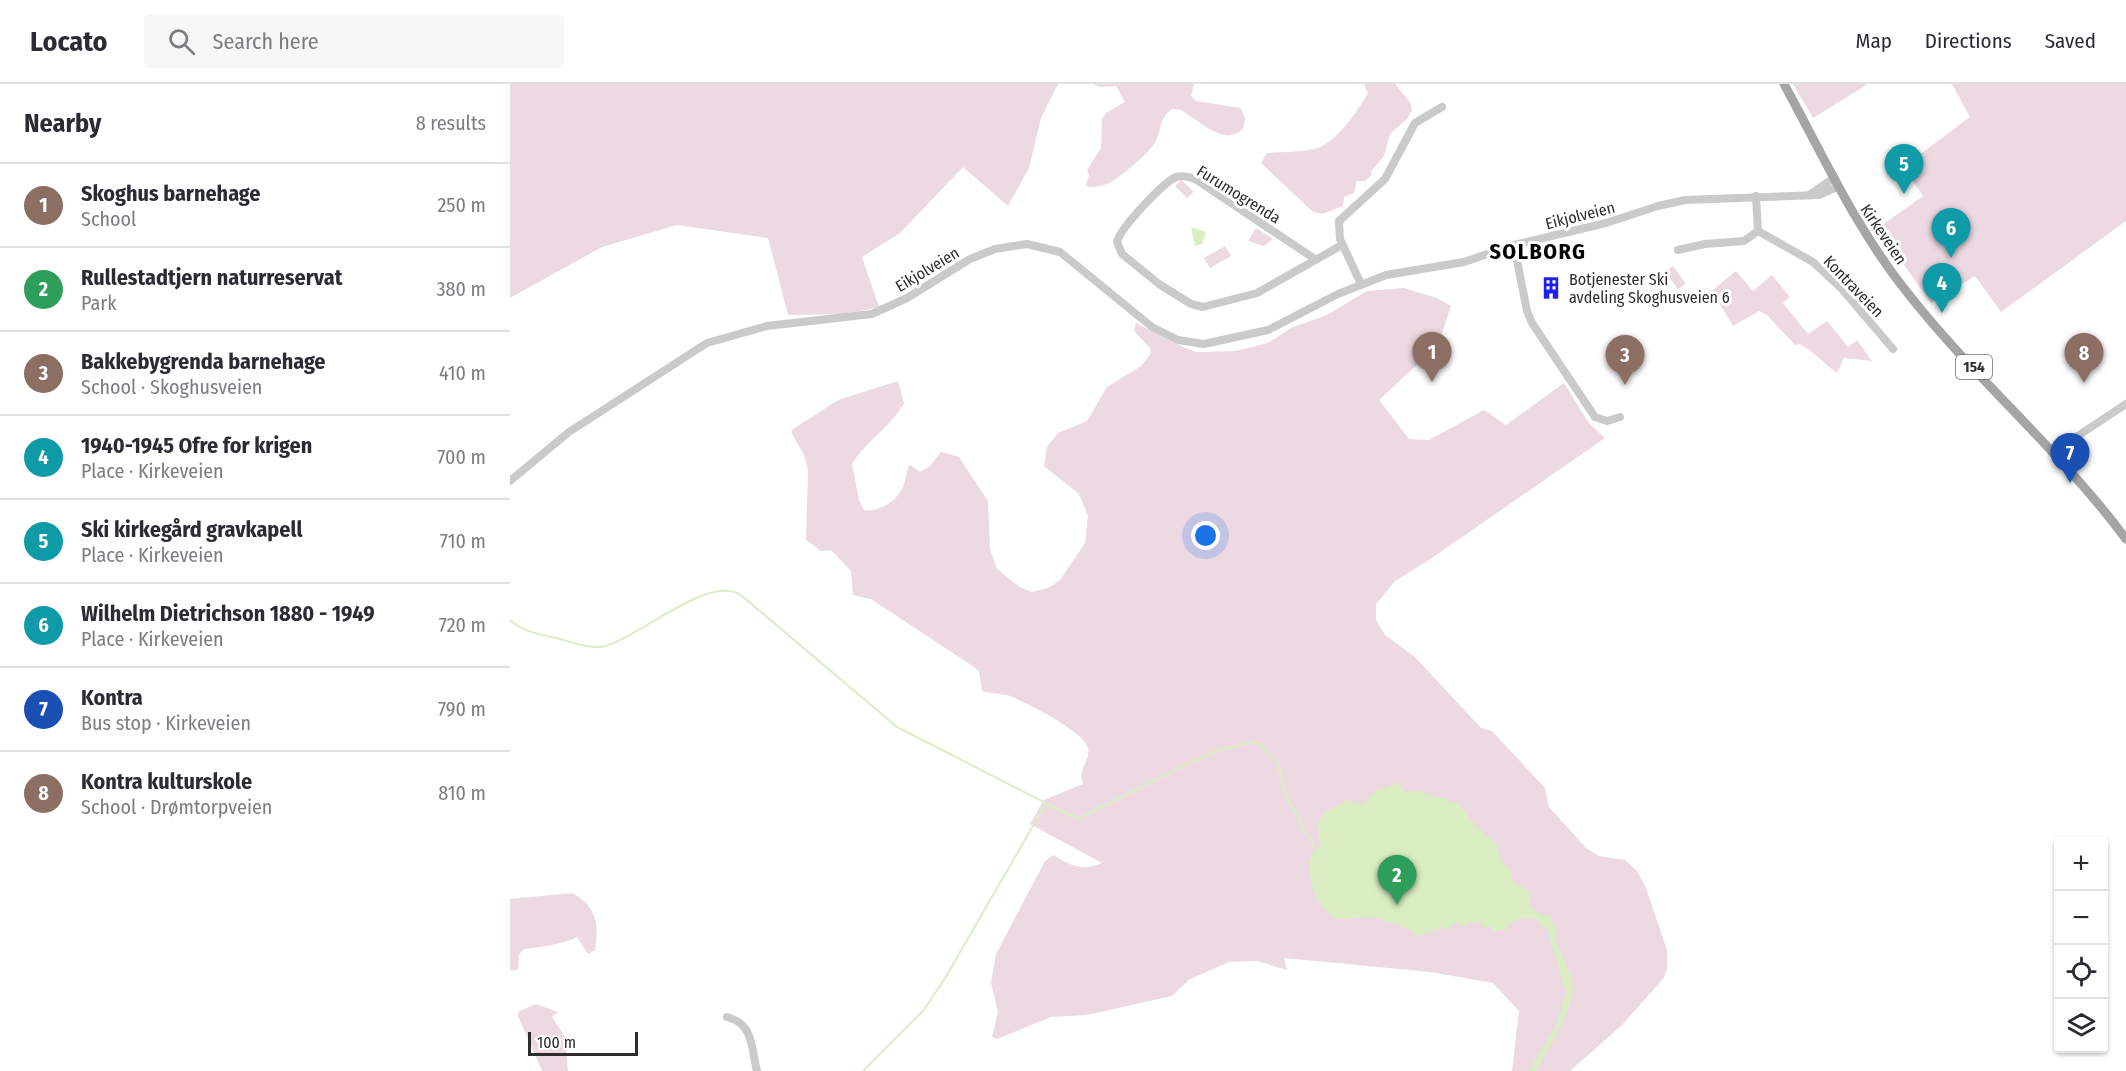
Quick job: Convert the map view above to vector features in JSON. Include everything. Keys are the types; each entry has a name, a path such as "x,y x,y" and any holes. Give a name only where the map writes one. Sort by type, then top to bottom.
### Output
{"main road":[{"name":"Kirkeveien","path":"1784,84 1834,183 1870,243 1913,300 2052,453 2126,539"}],"street":[{"path":"1361,284 1338,233 1341,219 1385,179 1415,123 1442,107"},
{"name":"Furumogrenda","path":"1315,259 1195,179 1183,176 1171,181 1125,226 1117,242 1122,254 1131,262 1159,284 1199,307 1257,293 1342,245"},
{"name":"Eikjolveien","path":"510,481 569,432 707,344 767,326 872,314 907,298 970,259 995,249 1027,244 1060,252 1152,327 1164,334 1193,344 1212,344 1268,330 1361,284 1410,269 1464,262 1514,245 1606,223 1685,200 1819,195 1834,183"},
{"path":"1678,250 1705,244 1744,241 1758,231 1756,196"},
{"name":"Kontraveien","path":"1758,231 1813,262 1840,287 1893,349"},
{"path":"1514,245 1527,311 1532,322 1595,417 1607,420 1620,417"},
{"path":"2052,453 2126,404"},
{"path":"728,1017 742,1022 747,1029 757,1071"}],"shaded area":[{"path":"510,84 1058,84 1041,118 1029,168 1008,206 963,167 900,233 862,257 879,307 847,314 788,315 768,238 677,225 602,247 510,298"},
{"path":"1094,84 1194,84 1191,96 1196,101 1241,108 1245,119 1243,129 1236,134 1220,134 1181,110 1172,109 1163,120 1153,146 1141,158 1107,184 1089,187 1086,185 1089,175 1087,170 1101,148 1102,119 1107,112 1125,102 1116,86 1099,87"},
{"path":"1364,84 1395,84 1410,102 1412,110 1407,119 1390,134 1384,156 1372,170 1371,176 1365,181 1357,181 1354,193 1344,197 1343,206 1322,214 1313,212 1261,163 1267,153 1314,149 1330,141 1352,118 1368,93"},
{"path":"1793,84 1868,84 1813,118"},
{"path":"1952,84 2126,84 2126,221 2001,312 1975,276 1931,303 1878,228 1923,196 1903,167 1970,117"},
{"path":"1181,180 1194,192 1187,198 1175,186"},
{"path":"1191,227 1206,232 1202,244 1195,246"},
{"path":"1256,228 1273,239 1264,246 1248,241"},
{"path":"1225,246 1231,256 1210,268 1204,258"},
{"path":"1673,266 1686,284 1678,289 1665,272"},
{"path":"1736,271 1753,291 1772,275 1790,297 1783,303 1808,334 1827,321 1848,347 1857,340 1872,361 1844,358 1837,373 1808,349 1799,344 1795,345 1767,315 1759,311 1733,326 1718,301 1715,303 1708,294"},
{"path":"1404,288 1437,298 1451,306 1438,345 1379,400 1409,439 1429,440 1484,410 1506,425 1564,383 1588,422 1605,438 1395,581 1376,604 1376,620 1385,635 1415,657 1481,728 1492,731 1545,788 1549,807 1586,848 1599,856 1625,860 1637,871 1646,888 1667,950 1667,970 1663,979 1622,1025 1570,1071 1512,1071 1519,1011 1493,983 1430,972 1284,958 1287,970 1257,961 1229,962 1190,979 1172,996 1087,1015 1051,1017 997,1039 992,1037 998,1012 991,983 996,954 1045,861 1053,855 1065,862 1082,867 1102,863 1030,824 1044,800 1083,784 1081,775 1088,757 1088,748 1076,733 1040,711 1010,696 982,691 979,671 974,667 871,599 853,595 851,571 831,550 821,551 806,540 808,470 804,455 791,432 838,400 898,381 904,403 899,412 852,464 859,500 864,510 881,508 896,497 903,487 910,465 920,472 930,466 941,452 959,457 988,501 990,549 997,569 1020,587 1032,592 1048,588 1060,580 1085,543 1088,516 1079,494 1044,466 1047,447 1058,433 1087,421 1107,387 1141,366 1151,353 1150,348 1134,331 1136,323 1196,352 1235,351 1268,343 1291,328 1327,315 1367,291"},
{"path":"1398,782 1404,793 1419,791 1459,804 1478,829 1497,844 1498,852 1507,869 1512,870 1512,880 1529,892 1530,906 1541,915 1552,917 1553,928 1557,927 1555,941 1569,971 1573,988 1572,997 1564,1019 1536,1071 1529,1071 1556,1025 1566,993 1547,928 1541,926 1535,918 1517,920 1504,931 1500,929 1492,932 1492,926 1486,928 1477,921 1473,925 1471,921 1466,926 1457,923 1445,930 1443,926 1438,930 1436,927 1431,933 1427,931 1420,937 1380,919 1334,917 1320,904 1315,894 1310,872 1311,861 1314,852 1320,846 1318,824 1323,813 1347,801 1362,804 1377,788 1385,789"},
{"path":"572,893 586,904 594,917 597,933 595,950 588,954 577,937 559,943 524,949 519,955 518,969 510,970 510,899"},
{"path":"536,1004 558,1012 552,1017 565,1037 568,1071 542,1071 518,1016 519,1011"}],"waterway":[{"path":"510,620 532,632 584,646 601,647 616,642 693,600 711,593 728,591 742,596 897,727 1077,819 1216,751 1253,742 1259,744 1278,764 1287,799 1301,821 1302,831 1309,835 1315,849"},
{"path":"863,1071 923,1011 944,980 1045,805"}],"place":[{"name":"Ski kirkegård gravkapell","path":"1904,194"},
{"name":"Wilhelm Dietrichson 1880 - 1949","path":"1951,258"},
{"name":"Botjenester Ski avdeling Skoghusveien 6","path":"1551,288"},
{"name":"1940-1945 Ofre for krigen","path":"1942,313"},
{"name":"Skoghus barnehage","path":"1432,382"},
{"name":"Kontra kulturskole","path":"2084,383"},
{"name":"Bakkebygrenda barnehage","path":"1625,385"},
{"name":"Kontra","path":"2070,483"},
{"name":"Rullestadtjern naturreservat","path":"1397,905"}],"district":[{"name":"SOLBORG","path":"1538,251"}]}
